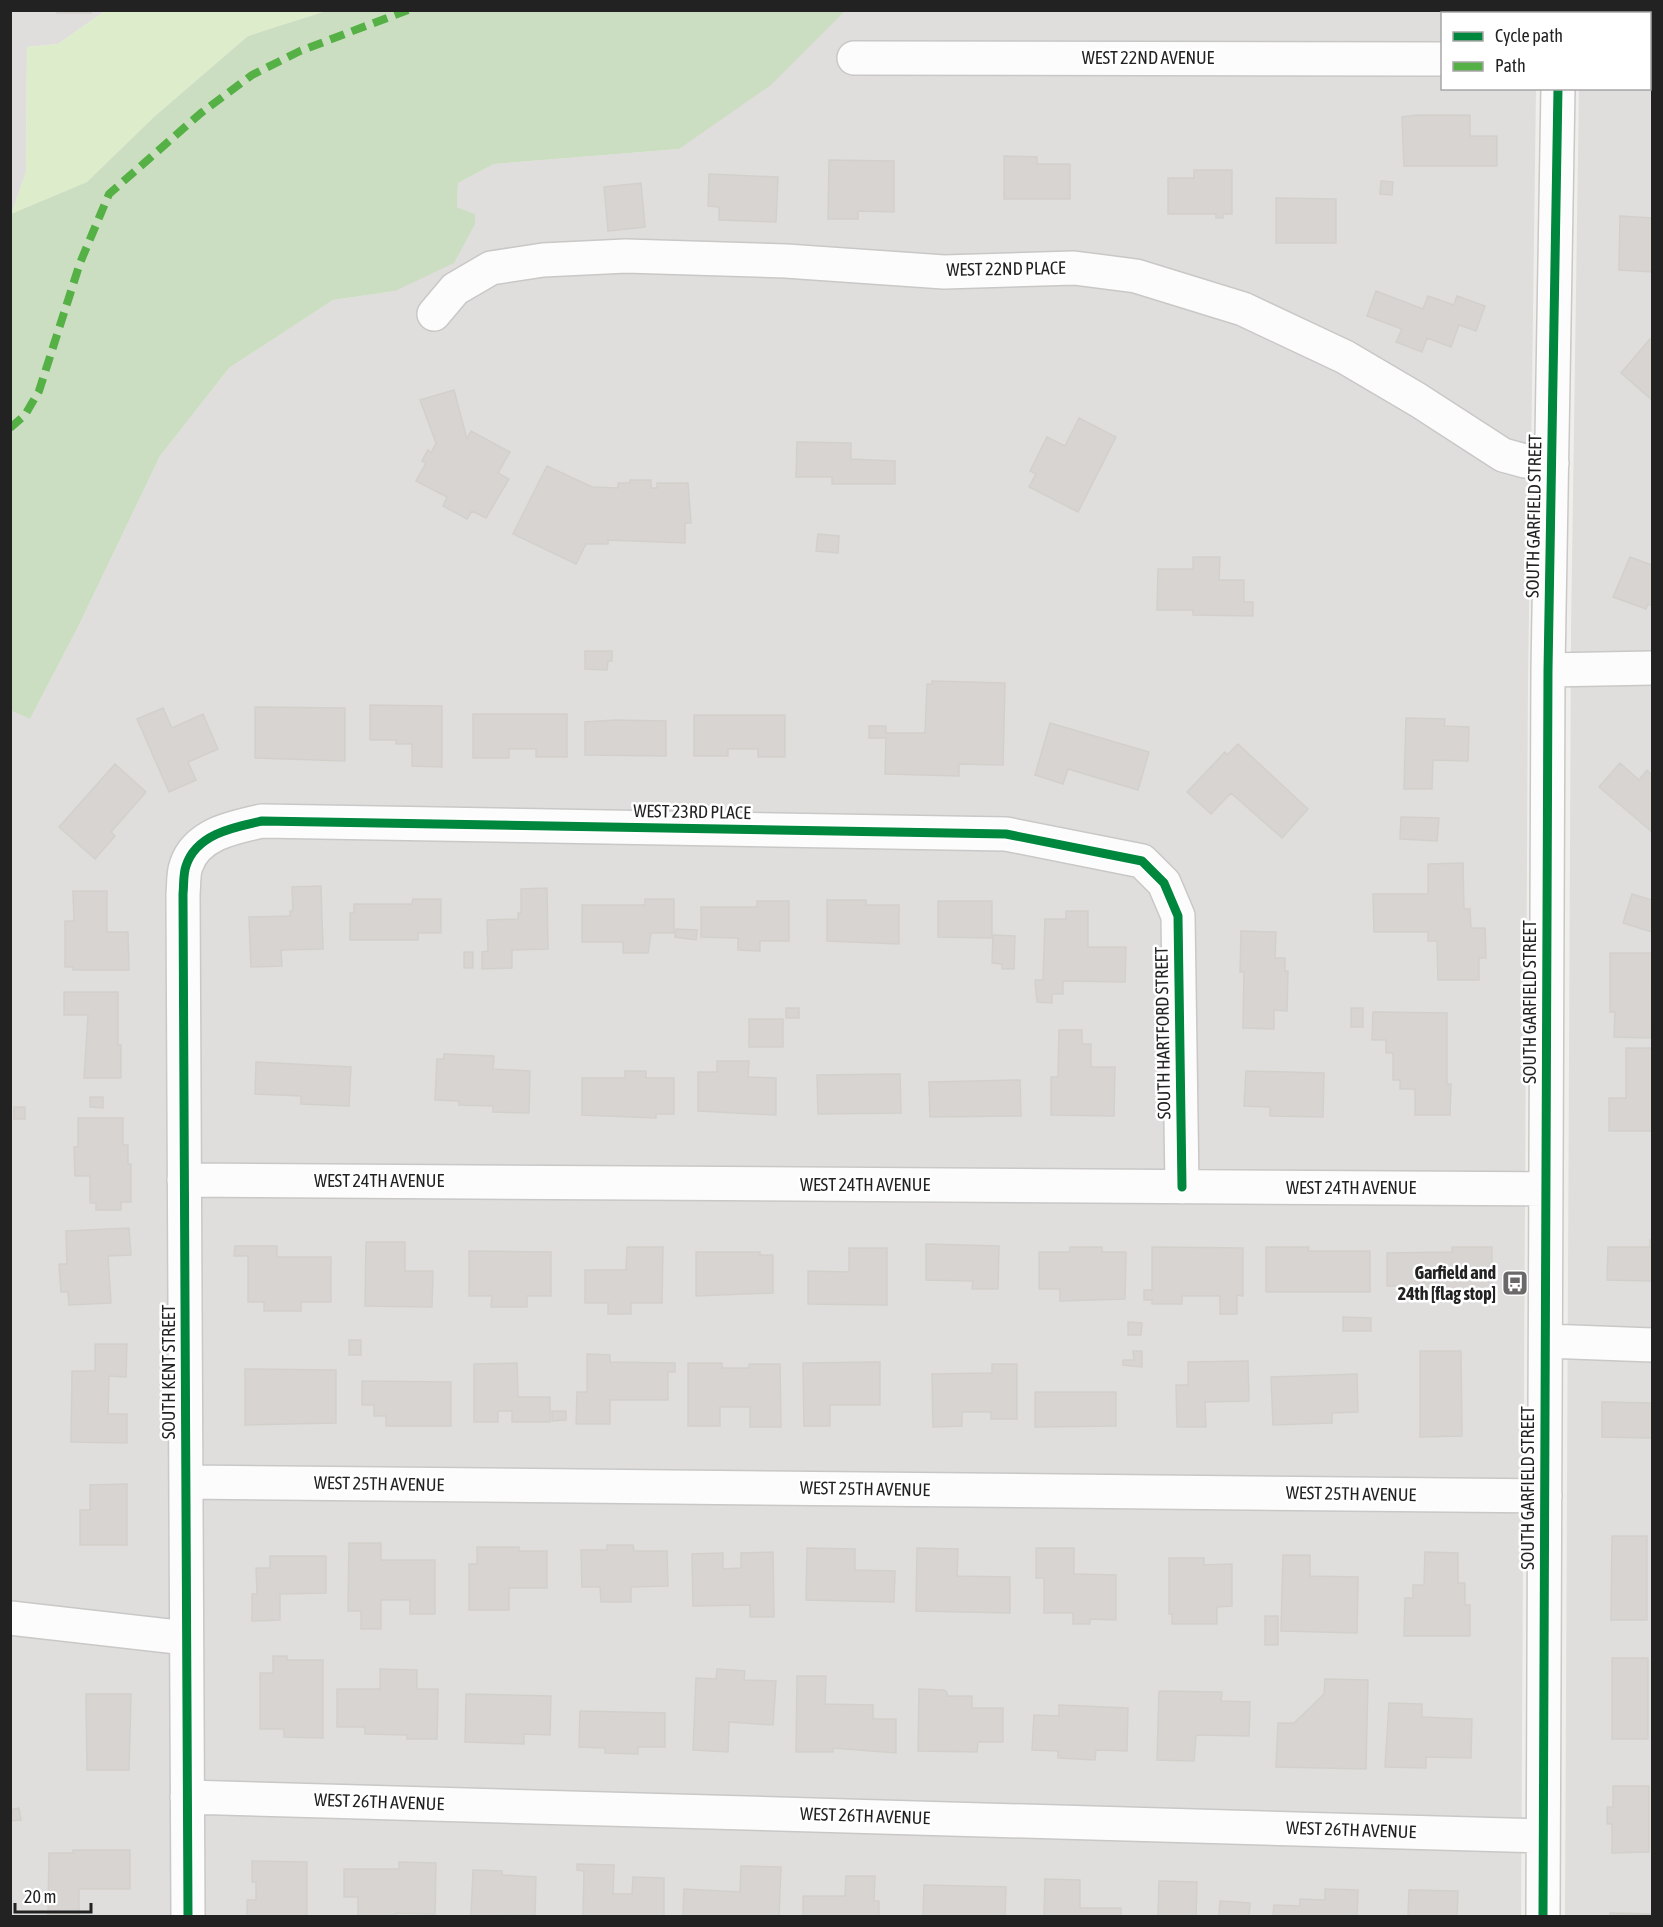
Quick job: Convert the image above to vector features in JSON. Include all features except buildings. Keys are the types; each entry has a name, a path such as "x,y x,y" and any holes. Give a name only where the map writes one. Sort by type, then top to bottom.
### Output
{"street":[{"name":"WEST 22ND AVENUE","path":"854,58 1441,59"},
{"name":"SOUTH GARFIELD STREET","path":"1543,1917 1548,670 1558,90"},
{"name":"WEST 22ND PLACE","path":"434,314 455,289 491,268 543,260 626,256 786,261 945,272 1074,268 1136,276 1244,309 1345,357 1503,455 1525,461 1552,463"},
{"path":"1548,670 1653,668"},
{"name":"WEST 23RD PLACE","path":"210,837 262,821 1006,834 1142,861 1164,883"},
{"name":"SOUTH KENT STREET","path":"188,1917 183,894 186,866 194,851 210,837"},
{"name":"SOUTH HARTFORD STREET","path":"1164,883 1178,916 1182,1187"},
{"name":"WEST 24TH AVENUE","path":"184,1180 1546,1189"},
{"path":"1546,1341 1653,1345"},
{"name":"WEST 25TH AVENUE","path":"186,1482 1545,1496"},
{"path":"10,1618 186,1638"},
{"name":"WEST 26TH AVENUE","path":"187,1797 1543,1836"}],"shaded area":[{"path":"1652,10 1652,1916 1565,1916 1571,630 1579,90 1651,90 1651,12 1580,11"},
{"path":"11,11 105,11 58,44 27,47 26,172 11,216"},
{"path":"845,11 1537,11 1441,12 1441,90 1536,90 1528,685 1521,1916 11,1916 11,710 30,719 78,627 160,456 229,368 333,300 395,291 475,214 457,207 458,183 494,164 679,149"}],"green space":[{"path":"105,11 326,11 248,36 154,117 87,182 11,214 26,172 27,47 58,44"},
{"path":"326,11 845,11 771,85 679,149 494,164 458,183 457,207 475,214 475,224 454,263 395,291 333,300 229,368 160,456 78,627 30,719 10,710 11,214 87,182 154,117 248,36"}],"marked path":[{"path":"10,428 25,415 39,391 80,263 109,194 201,113 252,75 300,51 408,10"}],"cycle path":[{"path":"1543,1916 1548,670 1558,90"},
{"path":"188,1916 183,894 186,866 191,855 207,839 228,829 262,821 1006,834 1142,861 1164,883 1178,916 1182,1187"}],"place":[{"name":"Garfield and 24th [flag stop]","path":"1515,1283"}]}
